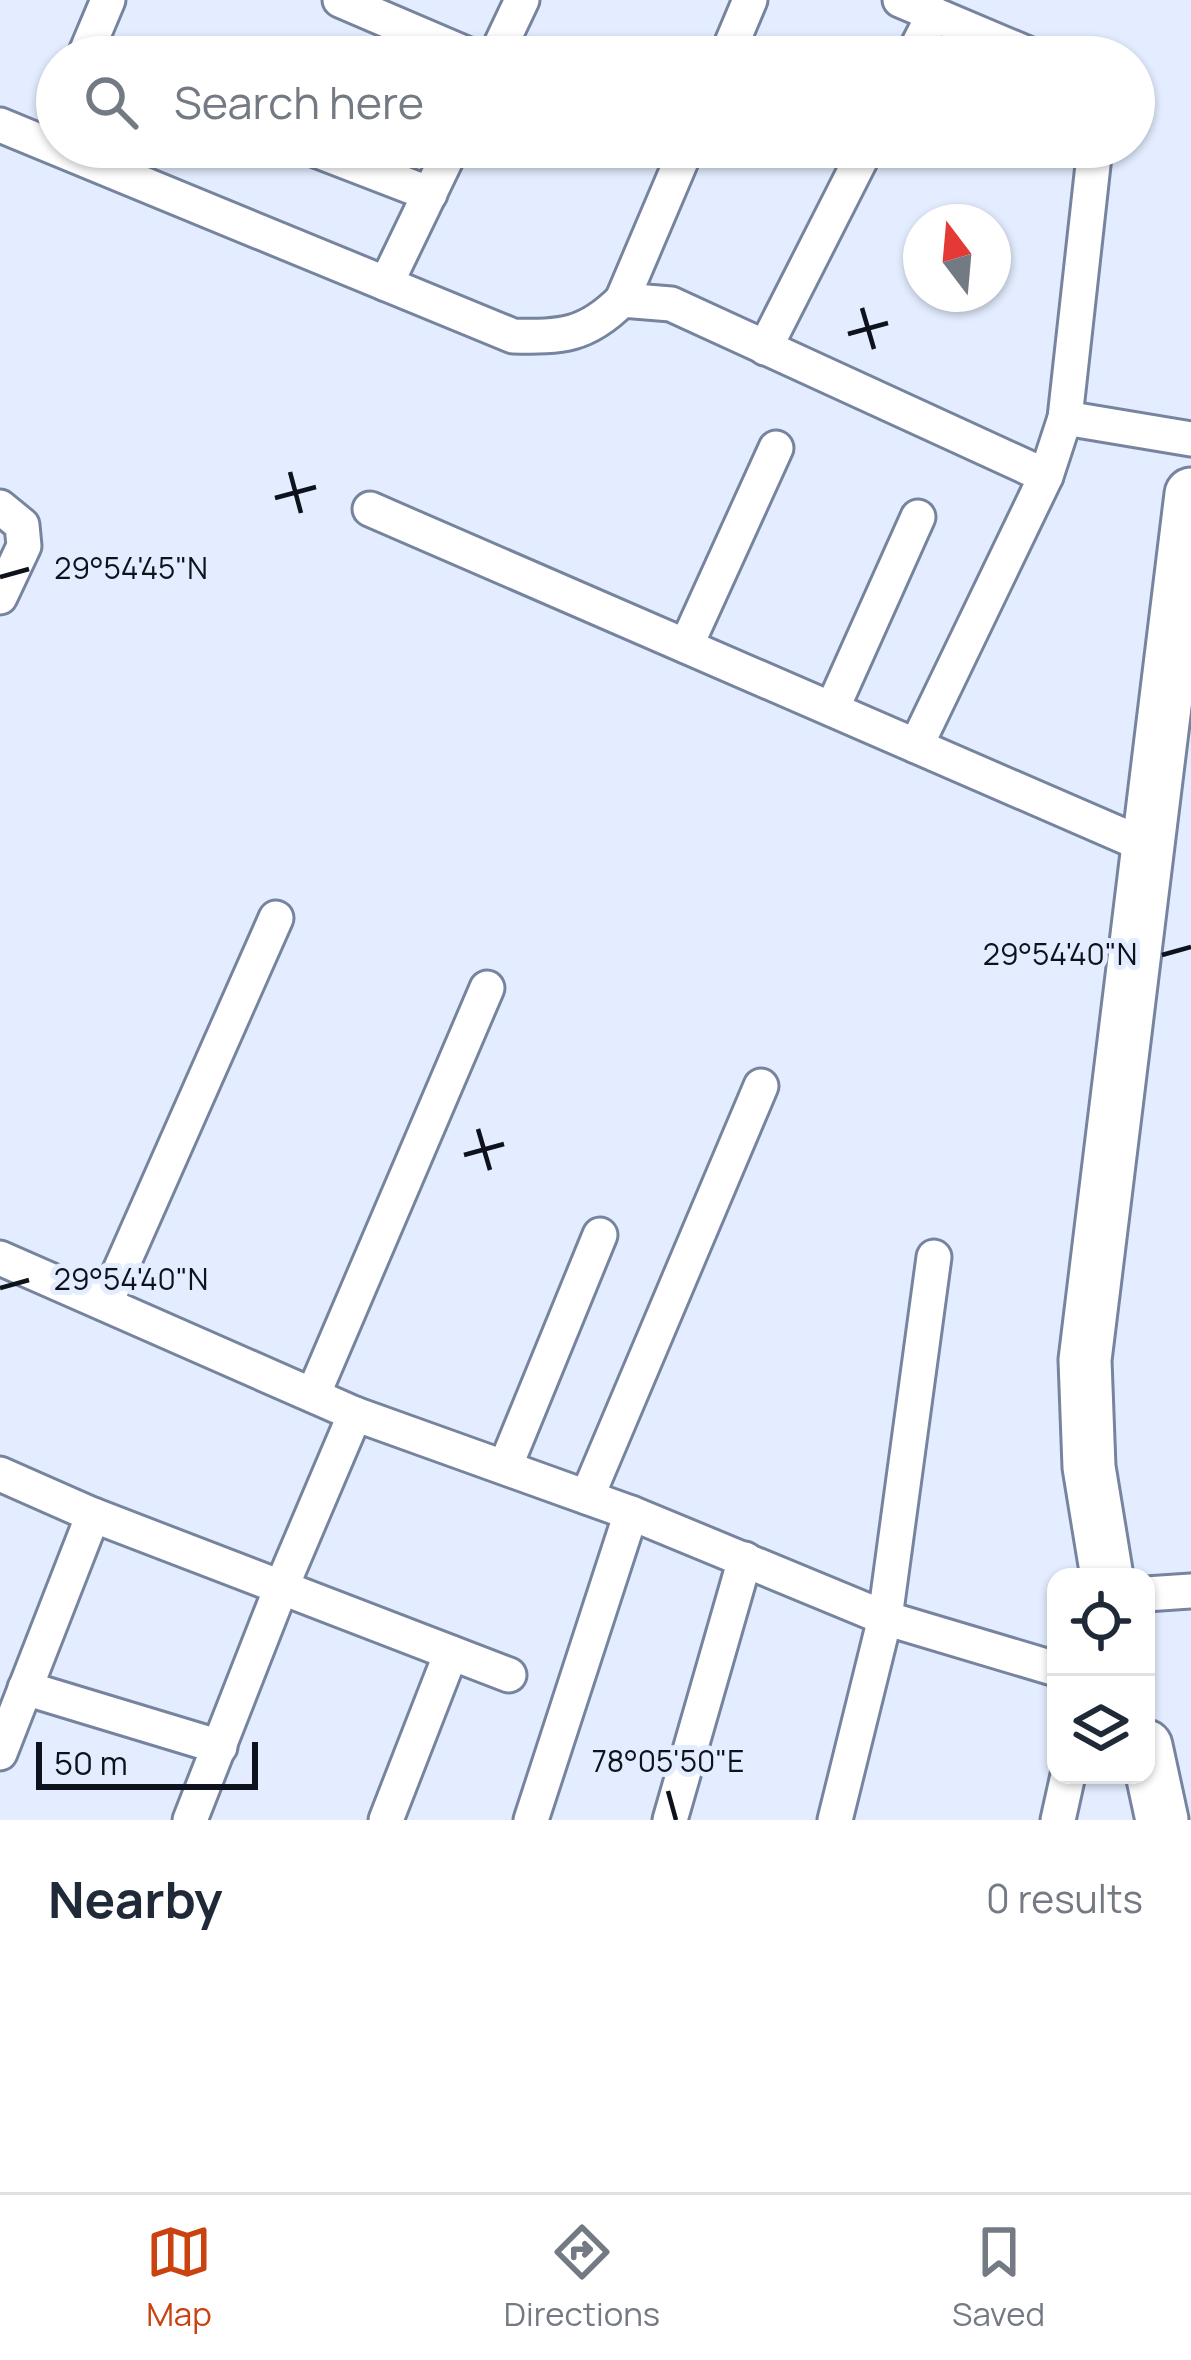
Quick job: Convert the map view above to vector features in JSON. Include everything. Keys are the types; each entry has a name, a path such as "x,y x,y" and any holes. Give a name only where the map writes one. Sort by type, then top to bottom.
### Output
{"highway":[{"path":"1106,1568 1089,1468 1085,1360 1191,494"},
{"path":"1154,1784 1162,1820"}],"street":[{"path":"93,36 108,0"},
{"path":"340,0 424,36"},
{"path":"505,36 521,0"},
{"path":"735,36 750,0"},
{"path":"900,0 986,36"},
{"path":"923,36 934,14"},
{"path":"0,125 36,133"},
{"path":"123,168 513,337 553,337 601,322 622,300 678,168"},
{"path":"363,168 430,194"},
{"path":"386,284 442,168"},
{"path":"765,347 856,168"},
{"path":"916,746 1046,476 1065,418 1092,168"},
{"path":"622,300 671,304 1046,476"},
{"path":"1065,418 1191,439"},
{"path":"686,646 776,448"},
{"path":"0,507 22,525 23,546 0,597"},
{"path":"370,508 1149,847"},
{"path":"832,709 918,517"},
{"path":"106,1302 276,918"},
{"path":"314,1395 487,988"},
{"path":"586,1497 761,1086"},
{"path":"505,1468 600,1235"},
{"path":"835,1820 885,1618 934,1256"},
{"path":"0,1258 355,1414 631,1513 885,1618 1047,1666"},
{"path":"190,1820 355,1414"},
{"path":"0,1474 93,1515 509,1675"},
{"path":"531,1820 631,1513"},
{"path":"0,1753 93,1515"},
{"path":"670,1820 745,1559"},
{"path":"1155,1593 1191,1591"},
{"path":"386,1820 451,1653"},
{"path":"25,1688 220,1747"},
{"path":"1058,1820 1066,1784"}]}
